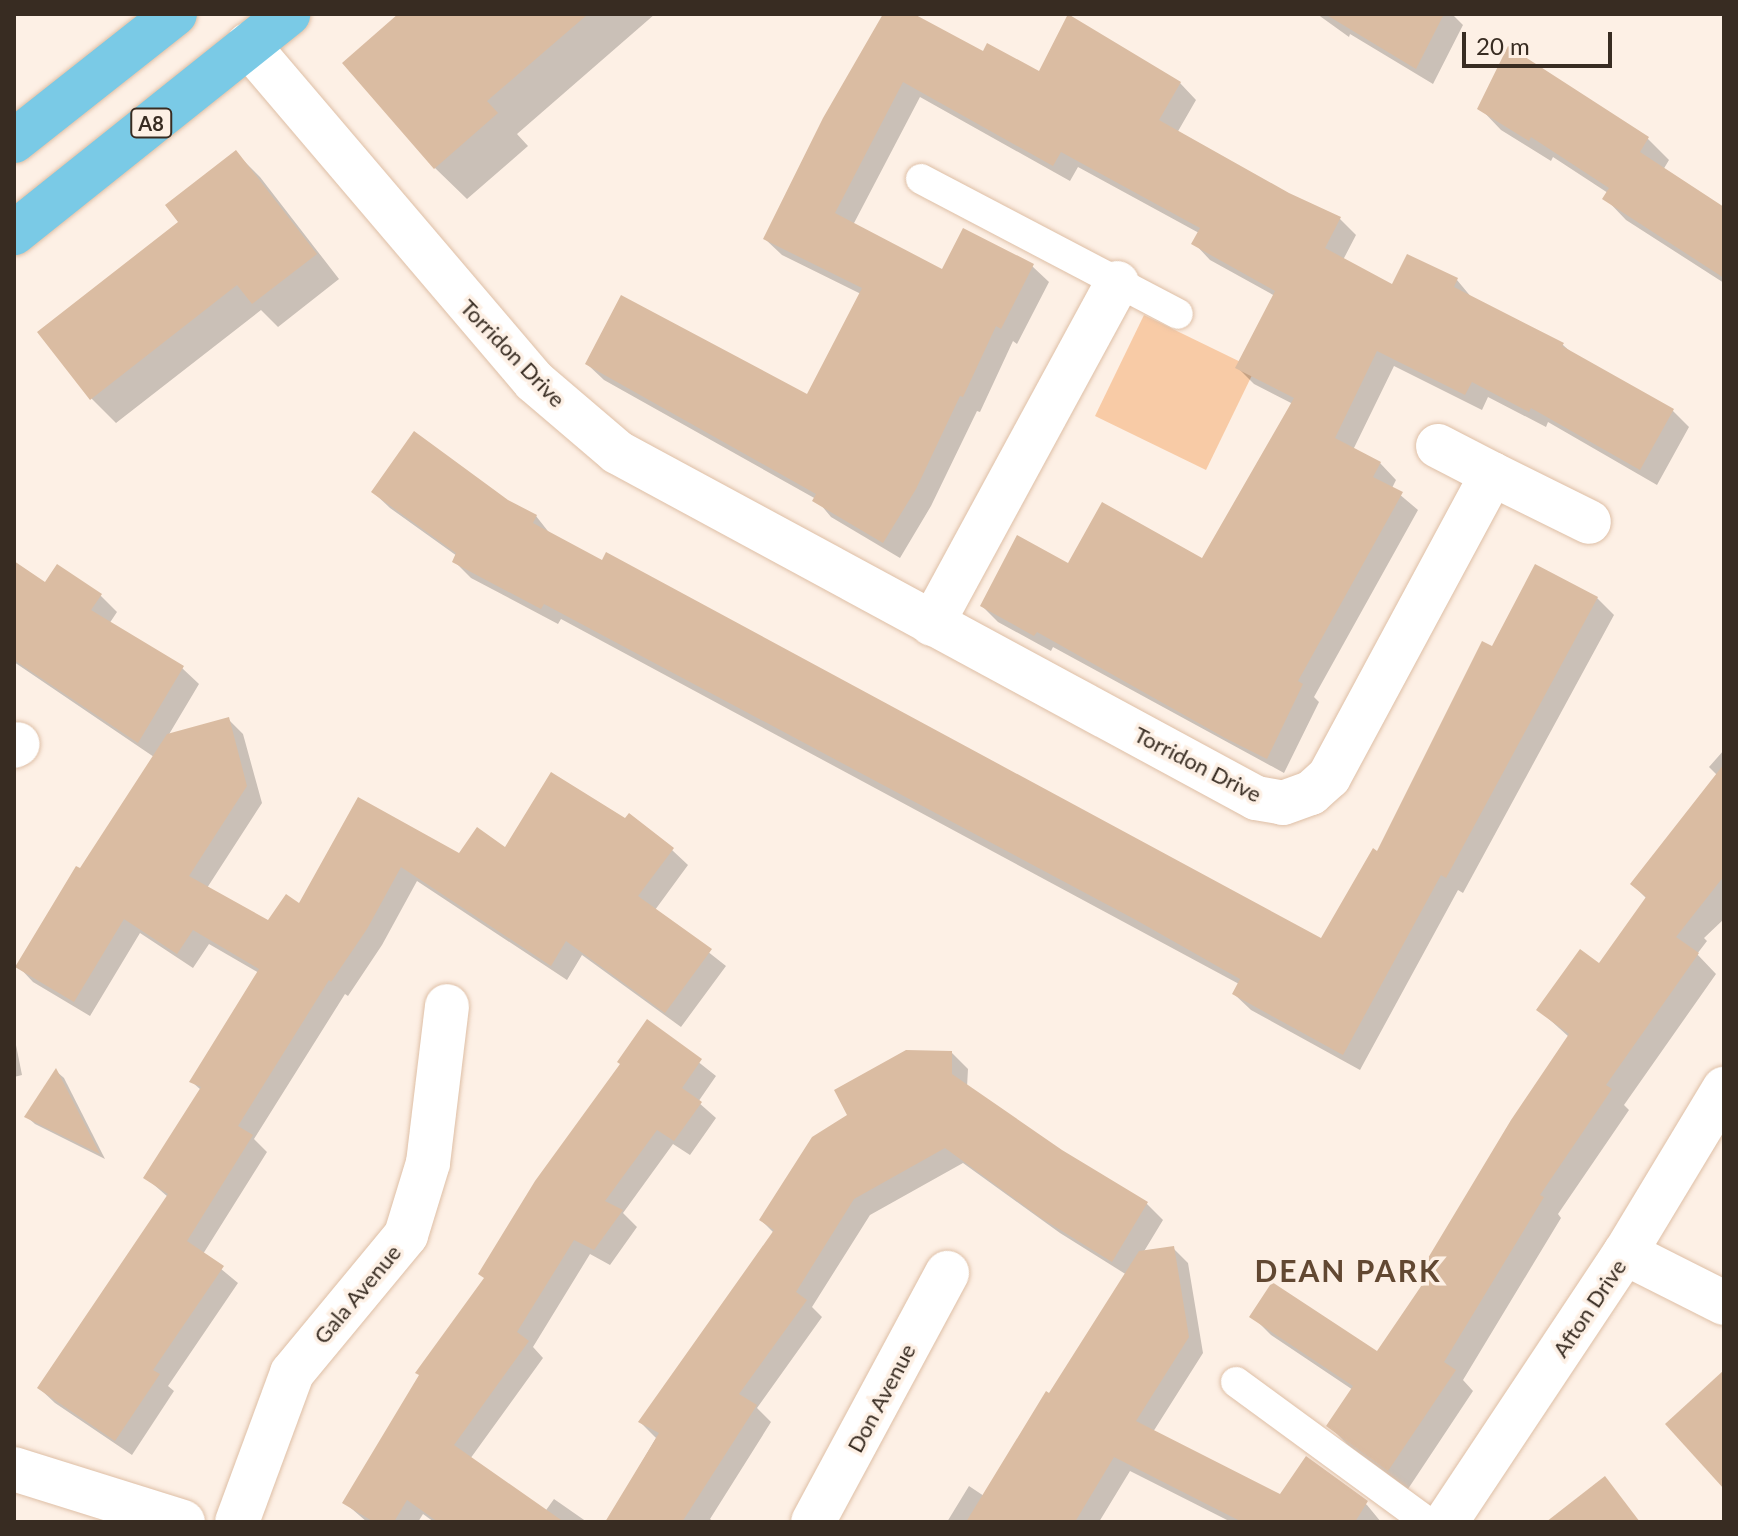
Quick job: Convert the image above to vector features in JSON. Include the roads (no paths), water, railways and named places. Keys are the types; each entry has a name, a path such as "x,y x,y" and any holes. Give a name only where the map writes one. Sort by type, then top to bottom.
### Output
{"main road":[{"path":"14,141 175,14"},
{"name":"A8","path":"14,233 288,14"}],"street":[{"name":"Torridon Drive","path":"248,45 534,381 617,452 1256,798 1283,803 1311,793 1329,777 1492,474"},
{"path":"932,624 1117,283"},
{"path":"1438,446 1589,522"},
{"name":"Gala Avenue","path":"237,1522 292,1373 406,1235 428,1163 447,1006"},
{"name":"Afton Drive","path":"1446,1522 1625,1253 1724,1089"},
{"path":"1625,1253 1724,1303"},
{"name":"Don Avenue","path":"813,1522 947,1273"},
{"path":"14,1469 183,1522"}],"lane":[{"path":"921,179 1178,314"},
{"path":"1236,1382 1427,1522"}],"district":[{"name":"DEAN PARK","path":"1348,1270"}]}
